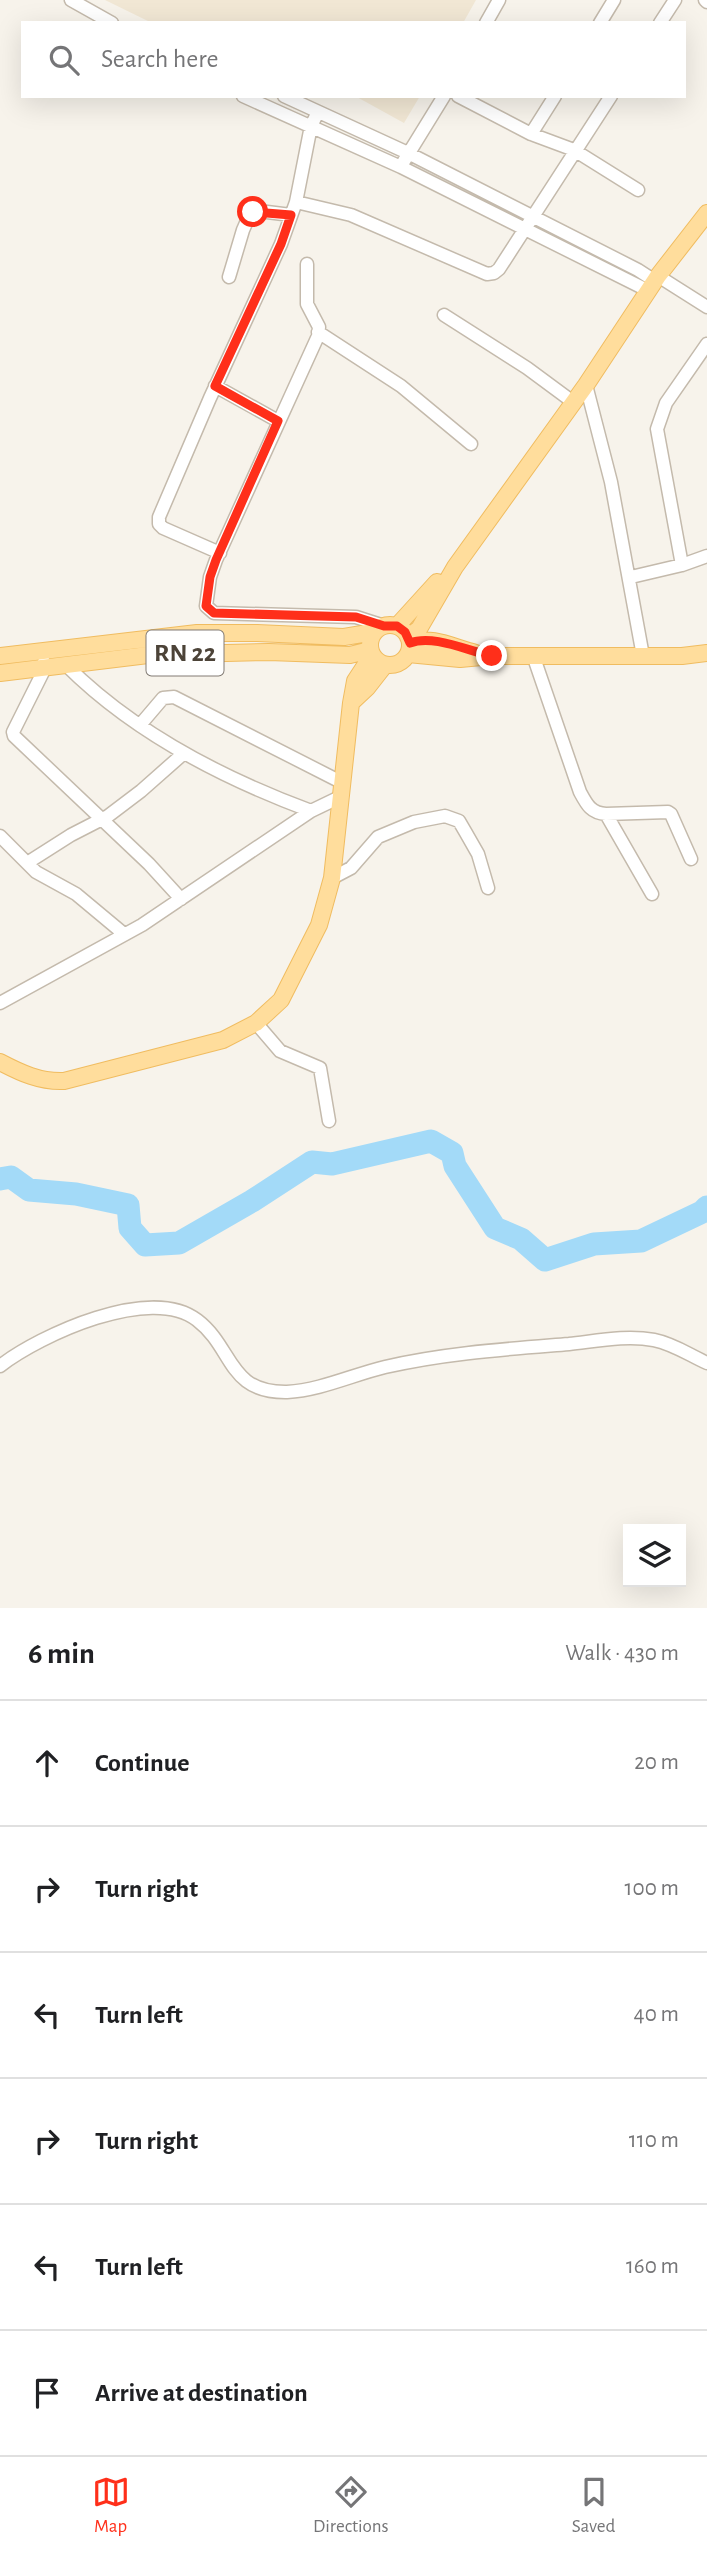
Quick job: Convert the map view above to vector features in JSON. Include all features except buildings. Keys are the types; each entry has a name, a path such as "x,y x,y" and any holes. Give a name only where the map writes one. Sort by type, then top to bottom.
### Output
{"main road":[{"path":"376,657 371,638 397,636 419,629 455,567 586,385 654,283 707,213"},
{"name":"RN 22","path":"0,656 197,633 397,636 437,641 492,656 534,658 682,656 707,653"},
{"path":"303,653 304,635"},
{"path":"376,657 400,663 397,636"},
{"name":"RN 22","path":"0,673 148,655 194,653 303,653 376,657"},
{"path":"0,1062 36,1079 64,1081 223,1040 256,1023 281,1000 319,925 332,878 355,681 376,657"}],"street":[{"path":"72,0 109,21"},
{"path":"487,21 499,0"},
{"path":"601,21 614,0"},
{"path":"661,21 675,0"},
{"path":"248,98 401,167 525,229 707,307"},
{"path":"288,98 408,153 638,270 654,283"},
{"path":"401,167 443,98"},
{"path":"462,98 531,134 574,150 638,190"},
{"path":"531,134 554,98"},
{"path":"296,202 351,215 491,274 499,269 610,98"},
{"path":"220,553 163,528 158,522 172,483 281,244 296,202 311,126 318,112"},
{"path":"229,277 250,214 259,211 291,215"},
{"path":"307,264 307,304 317,322 318,332 210,577 206,606 214,613 356,617 397,636"},
{"path":"444,315 527,368 573,402"},
{"path":"318,332 401,386 471,444"},
{"path":"682,565 656,429 666,403 707,344"},
{"path":"586,385 611,482 631,577 643,656"},
{"path":"215,386 278,421"},
{"path":"631,577 707,556"},
{"path":"43,650 45,668 13,734 149,864 181,899"},
{"path":"534,658 580,792 593,811 606,814 668,812 691,859"},
{"path":"66,665 104,700 184,753 257,791 311,811"},
{"path":"0,1003 181,899 341,790 169,696 163,698 140,725"},
{"path":"27,863 101,819 141,791 184,753"},
{"path":"606,814 652,894"},
{"path":"332,878 351,868 378,837 414,822 445,816 459,821 478,854 488,888"},
{"path":"0,836 36,872 76,894 124,934"},
{"path":"256,1023 280,1051 320,1068 329,1121"},
{"path":"0,1366 43,1339 70,1327 97,1317 149,1308 182,1312 197,1319 211,1333 233,1369 244,1380 258,1387 284,1392 302,1391 389,1366 434,1358 505,1348 624,1338 640,1338 667,1344 707,1363"}],"shaded area":[{"path":"105,0 476,0 464,21 148,21"},
{"path":"359,98 419,98 404,123"}],"waterway":[{"path":"0,1179 11,1177 29,1190 76,1194 128,1205 130,1228 145,1245 179,1243 312,1162 332,1164 431,1141 452,1153 455,1166 495,1228 521,1239 545,1260 594,1244 641,1241 702,1212 707,1207"}],"route":[{"path":"253,212 291,215 281,244 215,386 278,421 216,560 210,577 206,606 214,613 356,617 384,626 397,626 405,632 410,643 416,640 437,641 492,656"}]}
